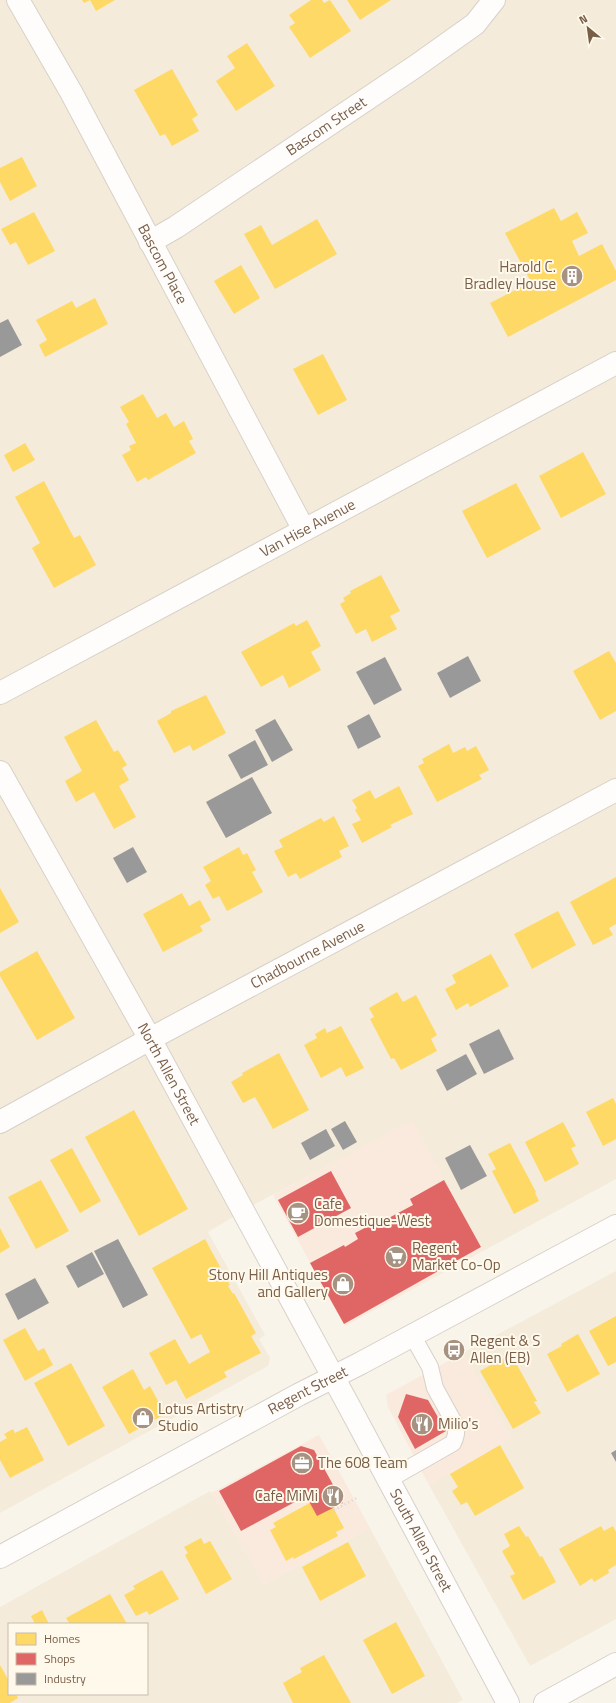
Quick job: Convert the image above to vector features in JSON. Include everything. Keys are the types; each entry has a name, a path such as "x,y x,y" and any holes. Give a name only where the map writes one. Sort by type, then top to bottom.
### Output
{"street":[{"name":"Bascom Place","path":"18,0 71,92 304,530"},
{"name":"Bascom Street","path":"150,242 176,227 416,66 475,24 494,0"},
{"name":"Van Hise Avenue","path":"0,693 616,362"},
{"name":"North Allen Street","path":"0,772 150,1039 333,1378"},
{"name":"Chadbourne Avenue","path":"0,1122 150,1039 616,790"},
{"name":"Regent Street","path":"0,1558 298,1395 333,1378 616,1226"},
{"name":"South Allen Street","path":"333,1378 508,1703"},
{"path":"544,1703 616,1664"}],"lane":[{"path":"388,1480 453,1443 456,1438 456,1426 435,1388 430,1367 412,1336"}],"path":[{"path":"334,1510 357,1498"}],"shaded area":[{"path":"0,0 616,0 616,1179 483,1251 412,1121 255,1204 208,1232 265,1335 259,1339 270,1358 268,1366 0,1513"},
{"path":"412,1120 483,1251 345,1326 273,1195"},
{"path":"616,1271 616,1619 530,1666 429,1485 511,1438 463,1353"},
{"path":"463,1353 511,1438 429,1485 388,1407 386,1395"},
{"path":"319,1435 370,1528 264,1584 211,1493"},
{"path":"210,1491 264,1584 370,1528 463,1700 457,1703 0,1703 0,1607"}],"building: Homes":[{"path":"82,0 90,0 84,3"},
{"path":"90,0 115,0 96,11"},
{"path":"311,0 322,0 324,3 330,0 351,31 310,58 289,27 295,23 289,15"},
{"path":"347,0 391,0 360,20"},
{"path":"247,43 275,86 236,111 216,81 235,68 227,56"},
{"path":"172,69 198,115 192,119 199,131 172,146 165,134 160,136 134,90"},
{"path":"22,157 37,186 10,201 0,182 0,168"},
{"name":"Harold C. Bradley House","path":"554,208 561,221 577,212 588,233 572,241 579,256 602,244 616,271 616,280 508,337 490,303 531,282 505,233"},
{"path":"34,212 55,251 28,265 16,242 10,245 1,229"},
{"path":"317,219 337,254 275,289 244,234 261,225 272,245"},
{"path":"241,265 260,298 234,314 214,281"},
{"path":"95,298 108,324 45,357 39,345 47,340 36,320 72,301 76,308"},
{"path":"323,354 347,400 318,415 293,369"},
{"path":"143,394 157,418 166,413 174,427 184,421 193,439 189,441 196,453 148,480 146,477 137,482 122,455 131,450 129,446 136,443 126,424 129,422 120,407"},
{"path":"25,443 35,460 13,472 4,455"},
{"path":"583,452 606,494 561,518 539,476"},
{"path":"44,481 74,538 80,535 96,565 54,588 32,548 40,543 15,497"},
{"path":"516,483 541,529 487,558 462,511"},
{"path":"381,575 400,611 390,616 397,629 372,642 366,629 356,634 340,604 345,601 343,598 351,593 350,591"},
{"path":"307,620 321,646 311,652 321,670 289,688 283,675 261,687 241,652 294,623 296,626"},
{"path":"609,651 616,663 616,711 600,720 573,671"},
{"path":"206,695 226,733 193,751 190,745 174,753 157,721 171,713 171,711"},
{"path":"96,720 114,752 118,750 127,765 122,768 129,780 119,786 136,817 114,829 94,792 76,802 65,781 82,771 64,737"},
{"path":"449,744 453,753 465,747 467,751 476,746 489,770 479,775 482,779 437,802 418,766 424,763 422,759"},
{"path":"399,786 413,814 390,825 392,827 362,843 352,824 361,820 355,810 357,808 352,800 370,790 375,799"},
{"path":"334,816 349,846 339,851 342,857 300,879 296,873 288,877 274,851 283,847 279,840 321,818 324,822"},
{"path":"239,847 243,855 247,853 256,870 252,872 263,892 227,911 219,896 213,899 205,885 211,881 203,867"},
{"path":"616,877 616,924 609,928 613,935 593,945 570,902"},
{"path":"0,888 19,922 0,933"},
{"path":"182,893 189,906 200,900 211,920 200,926 203,931 163,952 143,914"},
{"path":"558,911 576,945 532,969 514,934"},
{"path":"37,951 75,1018 37,1040 0,976 0,972"},
{"path":"491,954 509,986 470,1007 468,1003 456,1010 445,989 456,983 452,975"},
{"path":"397,992 403,1002 416,995 437,1035 431,1039 437,1051 401,1070 394,1058 391,1059 370,1019 374,1017 369,1008"},
{"path":"341,1026 364,1068 346,1077 341,1067 321,1078 304,1045 317,1038 315,1034 325,1028 327,1033"},
{"path":"279,1053 309,1110 273,1129 255,1097 243,1103 231,1082 243,1075 242,1073"},
{"path":"613,1098 616,1104 616,1139 603,1146 586,1112"},
{"path":"134,1110 188,1209 139,1236 85,1137"},
{"path":"563,1122 576,1146 571,1148 579,1164 545,1182 525,1142"},
{"path":"510,1143 536,1192 535,1193 539,1201 514,1214 492,1171 496,1169 488,1154"},
{"path":"72,1148 101,1201 80,1213 50,1160"},
{"path":"41,1180 69,1231 36,1249 8,1197"},
{"path":"0,1228 10,1247 0,1253"},
{"path":"205,1239 230,1285 228,1286 233,1294 234,1293 256,1333 251,1336 261,1353 224,1372 227,1377 186,1399 176,1380 166,1385 149,1353 175,1339 189,1364 210,1352 201,1334 191,1339 152,1268"},
{"path":"616,1316 616,1362 608,1366 589,1331"},
{"path":"25,1328 38,1351 44,1348 53,1365 25,1381 3,1340"},
{"path":"578,1334 600,1374 567,1392 547,1354 562,1346 561,1344"},
{"path":"511,1354 537,1401 534,1402 541,1413 513,1429 480,1371"},
{"path":"71,1363 105,1426 68,1446 34,1383"},
{"path":"133,1369 144,1390 150,1386 165,1414 129,1434 102,1387"},
{"path":"27,1427 44,1460 10,1478 0,1460 0,1442 7,1438 4,1434 13,1429 15,1433"},
{"path":"500,1445 524,1488 475,1516 467,1502 461,1505 452,1491 458,1487 450,1474"},
{"path":"328,1498 344,1528 336,1532 338,1536 294,1559 293,1557 286,1561 270,1530 276,1527 273,1523 317,1499 319,1502"},
{"path":"519,1526 526,1537 528,1536 540,1557 542,1556 556,1582 523,1600 510,1576 515,1574 502,1551 510,1546 504,1534"},
{"path":"601,1526 604,1531 613,1526 616,1532 616,1565 608,1570 609,1573 594,1582 592,1578 580,1586 559,1549"},
{"path":"201,1538 204,1544 210,1541 232,1579 206,1594 185,1555 188,1553 184,1547"},
{"path":"348,1542 366,1576 320,1601 302,1567"},
{"path":"162,1570 179,1599 149,1615 147,1611 136,1616 124,1595 135,1589 133,1586"},
{"path":"110,1594 126,1623 69,1623 66,1618"},
{"path":"42,1610 48,1623 34,1623 31,1616"},
{"path":"396,1622 425,1676 392,1694 363,1640"},
{"path":"324,1655 351,1703 293,1703 283,1683 302,1672 300,1668"},
{"path":"0,1665 8,1679 8,1695 16,1695 18,1698 10,1703 0,1703"}],"building: Shops":[{"path":"331,1171 351,1208 298,1237 278,1200"},
{"path":"444,1180 481,1247 344,1324 310,1263 344,1245 345,1247 358,1239 355,1233 384,1218 385,1220 413,1205 410,1199"},
{"name":"Milio's","path":"406,1394 428,1400 446,1431 415,1449 398,1417"},
{"path":"301,1446 314,1450 343,1503 317,1516 306,1496 241,1531 219,1491"}],"building: Industry":[{"path":"8,319 22,345 0,357 0,323"},
{"path":"468,656 481,681 450,698 437,673"},
{"path":"385,657 402,690 374,705 356,672"},
{"path":"369,714 381,737 358,749 347,726"},
{"path":"275,719 293,750 272,762 255,730"},
{"path":"255,740 268,765 241,779 228,755"},
{"path":"252,777 272,813 226,838 206,802"},
{"path":"133,847 147,872 127,883 113,858"},
{"path":"499,1029 514,1059 484,1074 469,1044"},
{"path":"466,1054 477,1074 447,1091 436,1070"},
{"path":"345,1121 357,1142 343,1150 331,1129"},
{"path":"326,1129 335,1146 310,1160 301,1143"},
{"path":"470,1145 487,1176 461,1190 445,1158"},
{"path":"118,1239 148,1295 123,1308 94,1251"},
{"path":"92,1252 104,1274 78,1288 66,1266"},
{"path":"35,1278 49,1303 18,1320 5,1294"},
{"path":"616,1450 616,1462 611,1453"}],"place":[{"name":"Harold C. Bradley House","path":"572,276"},
{"name":"Cafe Domestique-West","path":"298,1213"},
{"name":"Regent Market Co-Op","path":"396,1257"},
{"name":"Stony Hill Antiques and Gallery","path":"343,1284"},
{"name":"Regent & S Allen (EB)","path":"454,1350"},
{"name":"Lotus Artistry Studio","path":"143,1418"},
{"name":"Milio's","path":"422,1424"},
{"name":"The 608 Team","path":"302,1463"},
{"name":"Cafe MiMi","path":"333,1496"}]}
